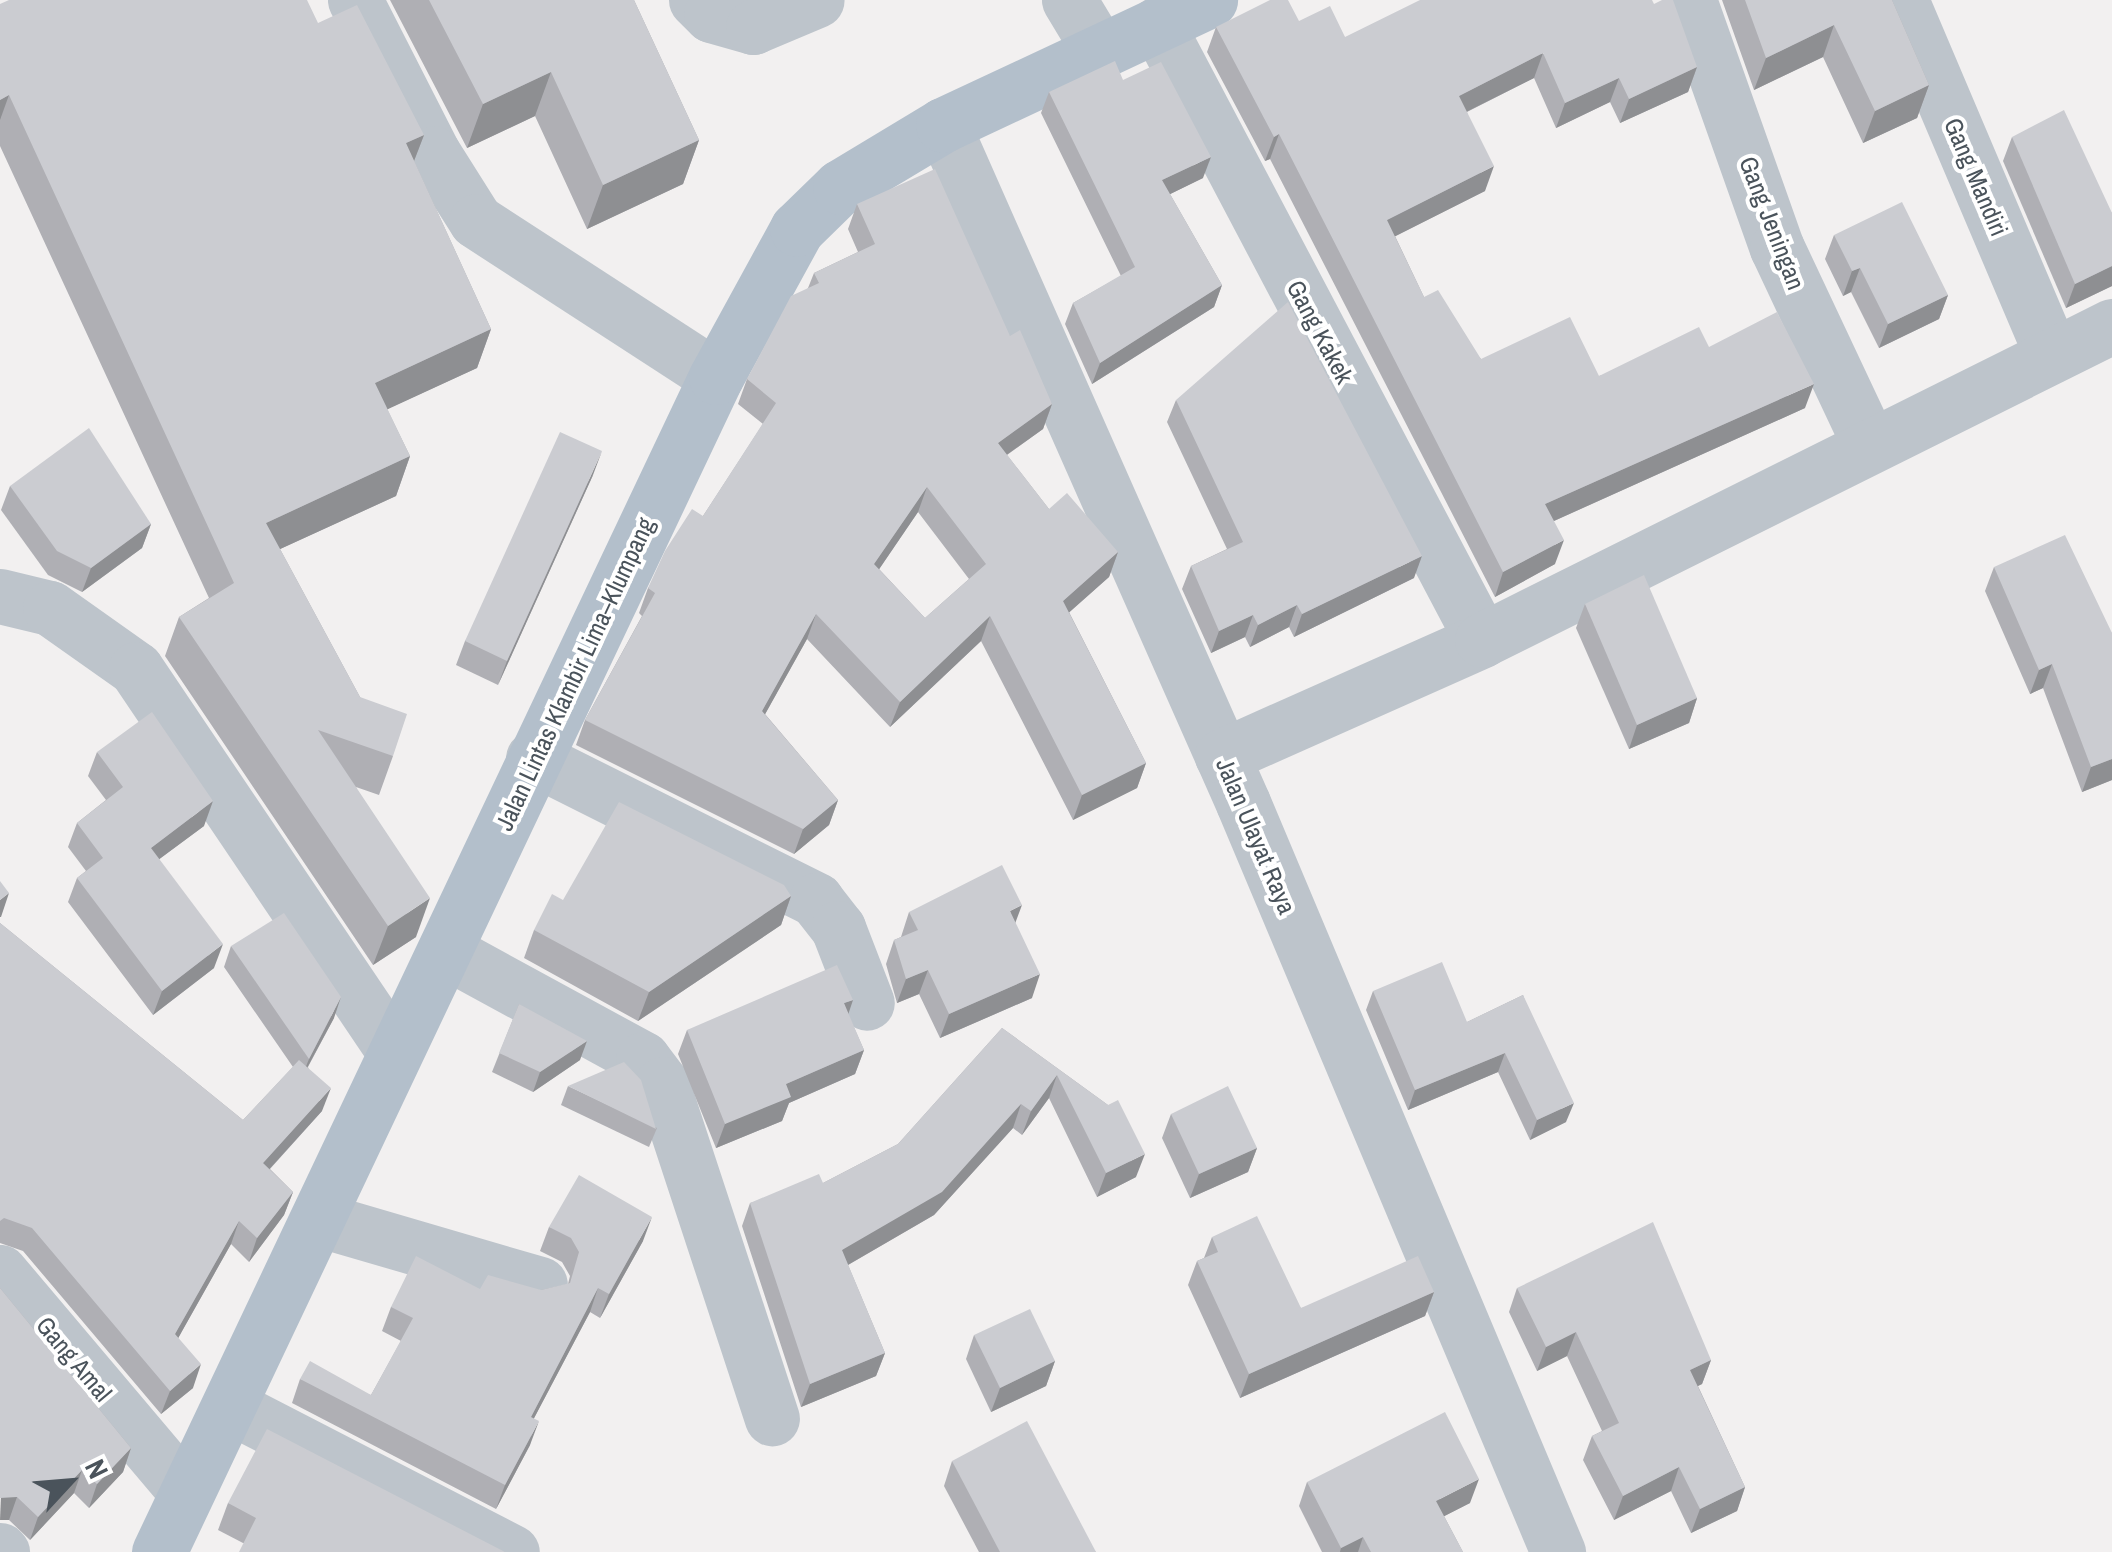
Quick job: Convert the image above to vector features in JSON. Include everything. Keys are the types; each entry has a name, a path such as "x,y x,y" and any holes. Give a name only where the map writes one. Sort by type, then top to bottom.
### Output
{"main road":[{"name":"Jalan Lintas Klambir Lima–Klumpang","path":"159,1552 321,1220 395,1052 447,952 534,758 716,377 798,229 840,187 943,125 1098,48 1210,0"}],"street":[{"path":"355,0 433,153 476,221 716,377"},
{"path":"696,0 711,16 752,27 817,0"},
{"path":"1070,0 1098,48"},
{"name":"Gang Jeningan","path":"1689,0 1777,248 1868,442"},
{"name":"Gang Mandiri","path":"1901,0 2052,355"},
{"name":"Gang Kakek","path":"1158,24 1482,640"},
{"name":"Jalan Ulayat Raya","path":"943,125 1222,756 1558,1552"},
{"path":"1222,756 1482,640 1868,442 2112,326"},
{"path":"0,596 50,608 136,669 395,1052"},
{"path":"534,758 816,900 838,928 867,1003"},
{"path":"447,952 643,1059 662,1084 772,1418"},
{"path":"321,1220 540,1284"},
{"name":"Gang Amal","path":"0,1272 186,1492"},
{"path":"231,1407 512,1552"}],"building":[{"path":"9,0 307,0 318,23 357,5 424,135 406,143 491,329 375,383 410,456 266,523 360,697 407,714 393,756 318,730 430,898 388,926 179,617 234,583 9,95 0,100 0,4"},
{"path":"429,0 634,0 699,140 603,185 551,72 483,104"},
{"path":"1270,0 1288,0 1299,21 1330,6 1345,37 1420,0 1652,0 1654,4 1673,0 1697,67 1629,99 1619,78 1565,103 1543,53 1459,96 1494,166 1387,220 1424,297 1438,290 1481,359 1570,317 1599,376 1699,327 1709,347 1777,312 1814,384 1545,504 1564,540 1503,572 1279,134 1274,137 1216,27"},
{"path":"1745,0 1892,0 1929,85 1875,111 1834,25 1766,58"},
{"path":"1115,61 1123,80 1161,62 1211,157 1162,180 1222,285 1100,363 1073,303 1135,267 1049,92"},
{"path":"2064,110 2112,213 2112,266 2075,284 2012,137"},
{"path":"935,169 1010,336 1020,330 1052,404 998,443 1049,509 1067,493 1118,552 1063,601 1146,763 1082,795 990,616 900,702 816,614 762,711 838,800 803,829 585,720 655,593 648,588 665,551 692,509 703,516 776,403 747,379 791,296 819,283 814,273 875,244 857,204","holes":["927,487 986,564 925,618 874,564"]},
{"path":"1902,202 1948,295 1888,324 1860,268 1852,271 1834,235"},
{"path":"1288,302 1422,556 1302,614 1297,605 1258,625 1253,615 1219,631 1191,566 1243,542 1176,400"},
{"path":"89,428 151,524 91,568 57,551 10,486"},
{"path":"560,432 602,451 507,661 465,641"},
{"path":"2065,535 2112,633 2112,759 2091,767 2052,664 2039,670 1994,567"},
{"path":"1644,575 1697,698 1637,725 1585,604"},
{"path":"152,712 213,801 151,848 223,944 162,991 77,878 103,858 77,823 123,787 97,752"},
{"path":"619,802 784,885 791,896 649,992 534,930 552,894 563,900"},
{"path":"1002,865 1022,905 1010,911 1040,974 949,1014 928,970 906,979 894,940 918,930 909,912"},
{"path":"0,881 9,893 0,900"},
{"path":"284,913 341,997 309,1059 231,946"},
{"path":"0,923 243,1120 299,1060 331,1088 263,1163 293,1192 257,1238 239,1221 175,1334 201,1364 170,1391 32,1228 4,1218 0,1221"},
{"path":"1442,962 1467,1022 1523,995 1574,1103 1537,1120 1505,1053 1415,1090 1373,991"},
{"path":"837,965 853,1000 844,1003 864,1050 786,1084 791,1097 725,1124 687,1030"},
{"path":"519,1004 587,1041 540,1072 499,1053"},
{"path":"1002,1028 1108,1105 1118,1100 1145,1154 1106,1173 1057,1075 1031,1111 1021,1104 942,1192 842,1250 885,1353 810,1384 750,1203 819,1174 823,1183 898,1144"},
{"path":"624,1062 641,1080 656,1129 568,1086"},
{"path":"1228,1086 1257,1148 1199,1174 1171,1114"},
{"path":"579,1175 652,1217 609,1294 598,1288 531,1417 539,1421 505,1485 300,1379 310,1361 371,1395 413,1318 391,1307 416,1256 480,1289 488,1275 541,1290 570,1283 579,1252 571,1238 549,1227"},
{"path":"1257,1216 1301,1308 1418,1256 1434,1292 1249,1374 1197,1261 1218,1252 1212,1237"},
{"path":"1653,1222 1711,1360 1690,1370 1745,1487 1700,1509 1679,1467 1623,1496 1592,1436 1619,1423 1576,1332 1546,1347 1517,1288"},
{"path":"0,1288 131,1448 97,1484 82,1470 38,1517 17,1497 0,1498"},
{"path":"1030,1309 1055,1361 1000,1388 974,1335"},
{"path":"1445,1412 1479,1479 1436,1501 1463,1552 1371,1552 1363,1537 1341,1548 1307,1482"},
{"path":"1027,1421 1096,1552 1000,1552 952,1461"},
{"path":"267,1429 505,1552 239,1552 256,1518 228,1503"}]}
